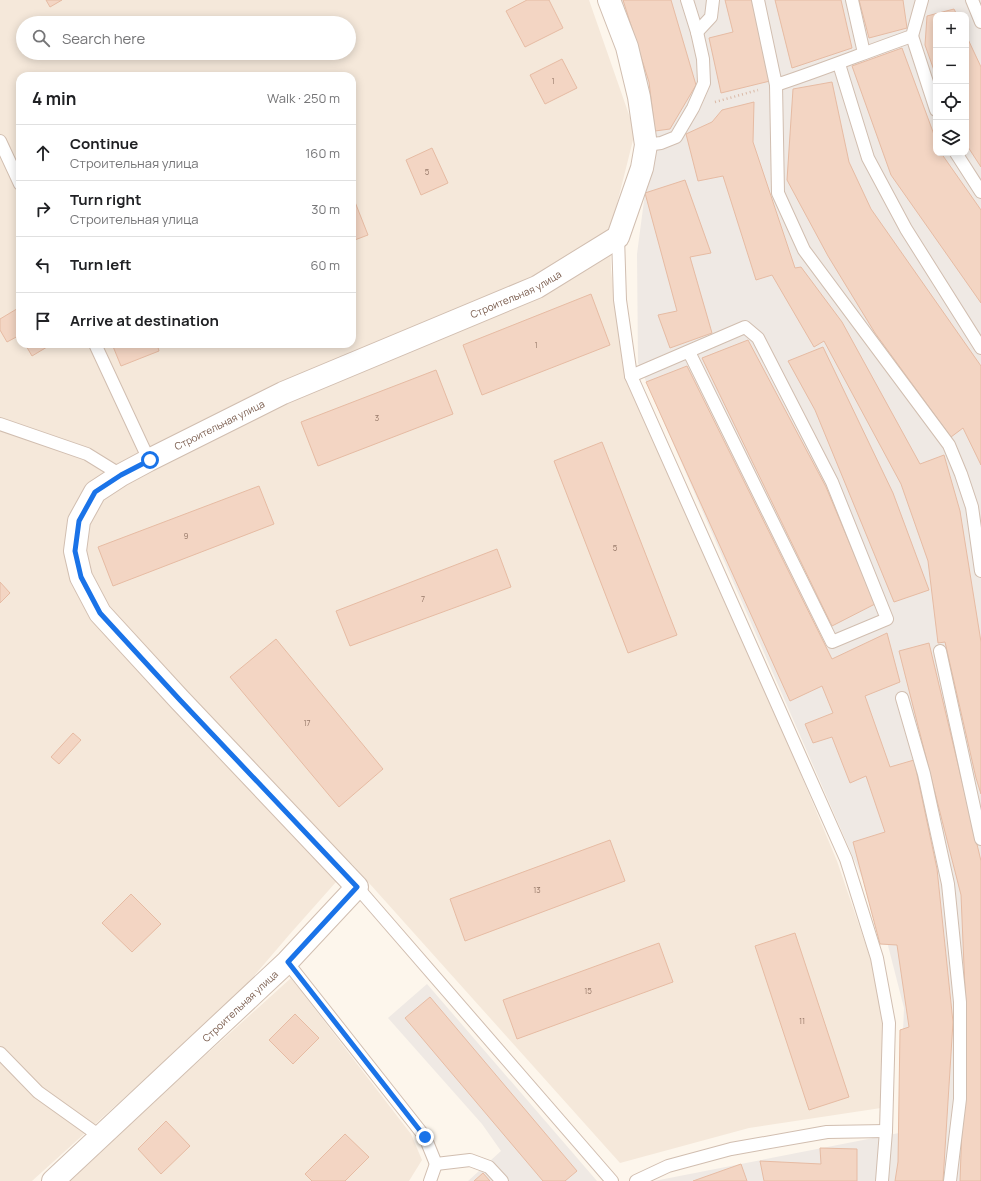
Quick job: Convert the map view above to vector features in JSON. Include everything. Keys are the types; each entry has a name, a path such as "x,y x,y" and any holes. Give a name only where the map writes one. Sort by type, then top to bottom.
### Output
{"street":[{"path":"609,0 627,47 639,97 646,145 642,168 618,236"},
{"name":"Строительная улица","path":"53,1181 288,962 357,887 179,699 100,613 81,577 75,551 79,521 95,492 121,475 283,393 537,287 618,236"}],"lane":[{"path":"646,145 661,143 676,137 693,108 704,83 703,59 697,32 687,0"},
{"path":"697,32 711,16 713,0"},
{"path":"758,0 776,85 778,193 804,250 949,445 972,507 981,571"},
{"path":"852,0 864,53"},
{"path":"922,0 912,36 933,101"},
{"path":"972,0 981,22"},
{"path":"776,85 839,64 864,53 912,36"},
{"path":"839,64 868,158 906,229 981,348"},
{"path":"0,141 16,175"},
{"path":"958,156 981,192"},
{"path":"618,236 620,300 631,376 846,859 877,958 889,1023 886,1131 882,1181"},
{"path":"631,376 745,327 758,338 832,482 887,619 832,642 689,352"},
{"path":"97,348 150,460"},
{"path":"0,424 87,454 121,475"},
{"path":"940,651 981,839"},
{"path":"902,698 924,774 948,884 960,1002 960,1099 950,1181"},
{"path":"357,887 612,1181"},
{"path":"288,962 425,1137 436,1164 430,1181"},
{"path":"0,1053 38,1092 101,1137"},
{"path":"636,1181 668,1166 731,1149 827,1132 886,1131"},
{"path":"436,1164 470,1160 489,1167 502,1181"}],"path":[{"path":"693,108 746,93"}],"shaded area":[{"path":"0,0 589,0 635,132 610,232 611,270 614,294 629,363 837,861 883,995 881,1108 749,1128 620,1163 352,864 237,996 32,1181 0,1181"},
{"path":"618,0 981,0 981,1181 654,1181 899,1133 904,1008 883,926 638,363 637,254 654,134 647,81"},
{"path":"291,978 411,1134 422,1160 409,1181 66,1181"},
{"path":"427,984 597,1181 468,1181 501,1151 482,1124 388,1018"}],"building":[{"path":"46,0 62,0 50,7"},
{"path":"527,0 549,0 563,28 525,47 506,11"},
{"path":"623,0 671,0 696,85 670,129 655,131 649,82"},
{"path":"725,0 752,0 770,81 721,93 709,38 733,32"},
{"path":"775,0 841,0 852,48 792,68"},
{"path":"859,0 903,0 907,28 869,38"},
{"path":"954,9 956,12 942,12"},
{"path":"933,14 933,68 925,45 927,16"},
{"path":"969,41 981,67 981,167 969,149"},
{"path":"902,48 933,132 933,156 943,156 981,210 981,303 891,175 852,66"},
{"path":"562,59 577,88 545,104 530,75"},
{"path":"832,82 849,162 871,209 981,366 981,465 963,428 951,437 875,333 828,256 787,180 793,89"},
{"path":"754,102 753,142 795,268 801,267 842,322 920,464 944,455 960,511 981,642 981,794 945,642 938,643 928,561 901,484 824,341 814,347 772,275 756,280 723,176 698,181 686,134 712,122 722,110"},
{"path":"432,148 448,183 421,195 406,160"},
{"path":"685,180 711,253 690,257 712,333 670,348 658,315 677,311 645,193"},
{"path":"356,205 368,235 356,240"},
{"path":"591,294 610,345 482,395 463,345"},
{"path":"16,309 16,337 7,342 0,330 0,319"},
{"path":"748,340 826,487 875,604 832,626 702,358"},
{"path":"823,347 893,493 929,590 894,602 815,410 788,361"},
{"path":"27,348 45,348 32,356"},
{"path":"114,348 158,348 159,351 121,366"},
{"path":"687,366 832,659 887,633 900,682 865,696 890,767 914,760 937,869 953,1022 943,1181 895,1181 898,1162 900,1030 909,1027 897,945 880,944 853,842 885,832 866,776 850,783 832,737 813,743 805,724 833,713 822,686 790,701 646,382"},
{"path":"436,370 453,414 318,466 301,422"},
{"path":"602,442 677,635 628,653 554,461"},
{"path":"259,486 274,524 113,586 98,547"},
{"path":"497,549 511,587 350,646 336,611"},
{"path":"0,582 10,593 0,603"},
{"path":"276,639 383,769 339,807 230,677"},
{"path":"929,643 981,861 981,1181 960,1181 966,1013 961,895 899,651"},
{"path":"73,733 81,740 59,764 51,757"},
{"path":"610,840 625,881 465,941 450,899"},
{"path":"131,894 161,924 132,952 102,923"},
{"path":"795,933 849,1097 809,1110 755,946"},
{"path":"659,943 673,982 517,1039 503,1000"},
{"path":"430,997 577,1171 565,1181 543,1181 405,1018"},
{"path":"295,1014 319,1038 293,1064 269,1040"},
{"path":"166,1121 190,1146 161,1174 138,1149"},
{"path":"345,1134 369,1157 345,1181 312,1181 305,1174"},
{"path":"820,1148 857,1149 857,1181 764,1181 760,1161 821,1164"},
{"path":"741,1164 747,1181 693,1181"},
{"path":"483,1173 490,1181 474,1181"}],"route":[{"path":"150,460 121,475 95,492 79,521 75,551 81,577 100,613 179,699 357,887 288,962 425,1137"}]}
